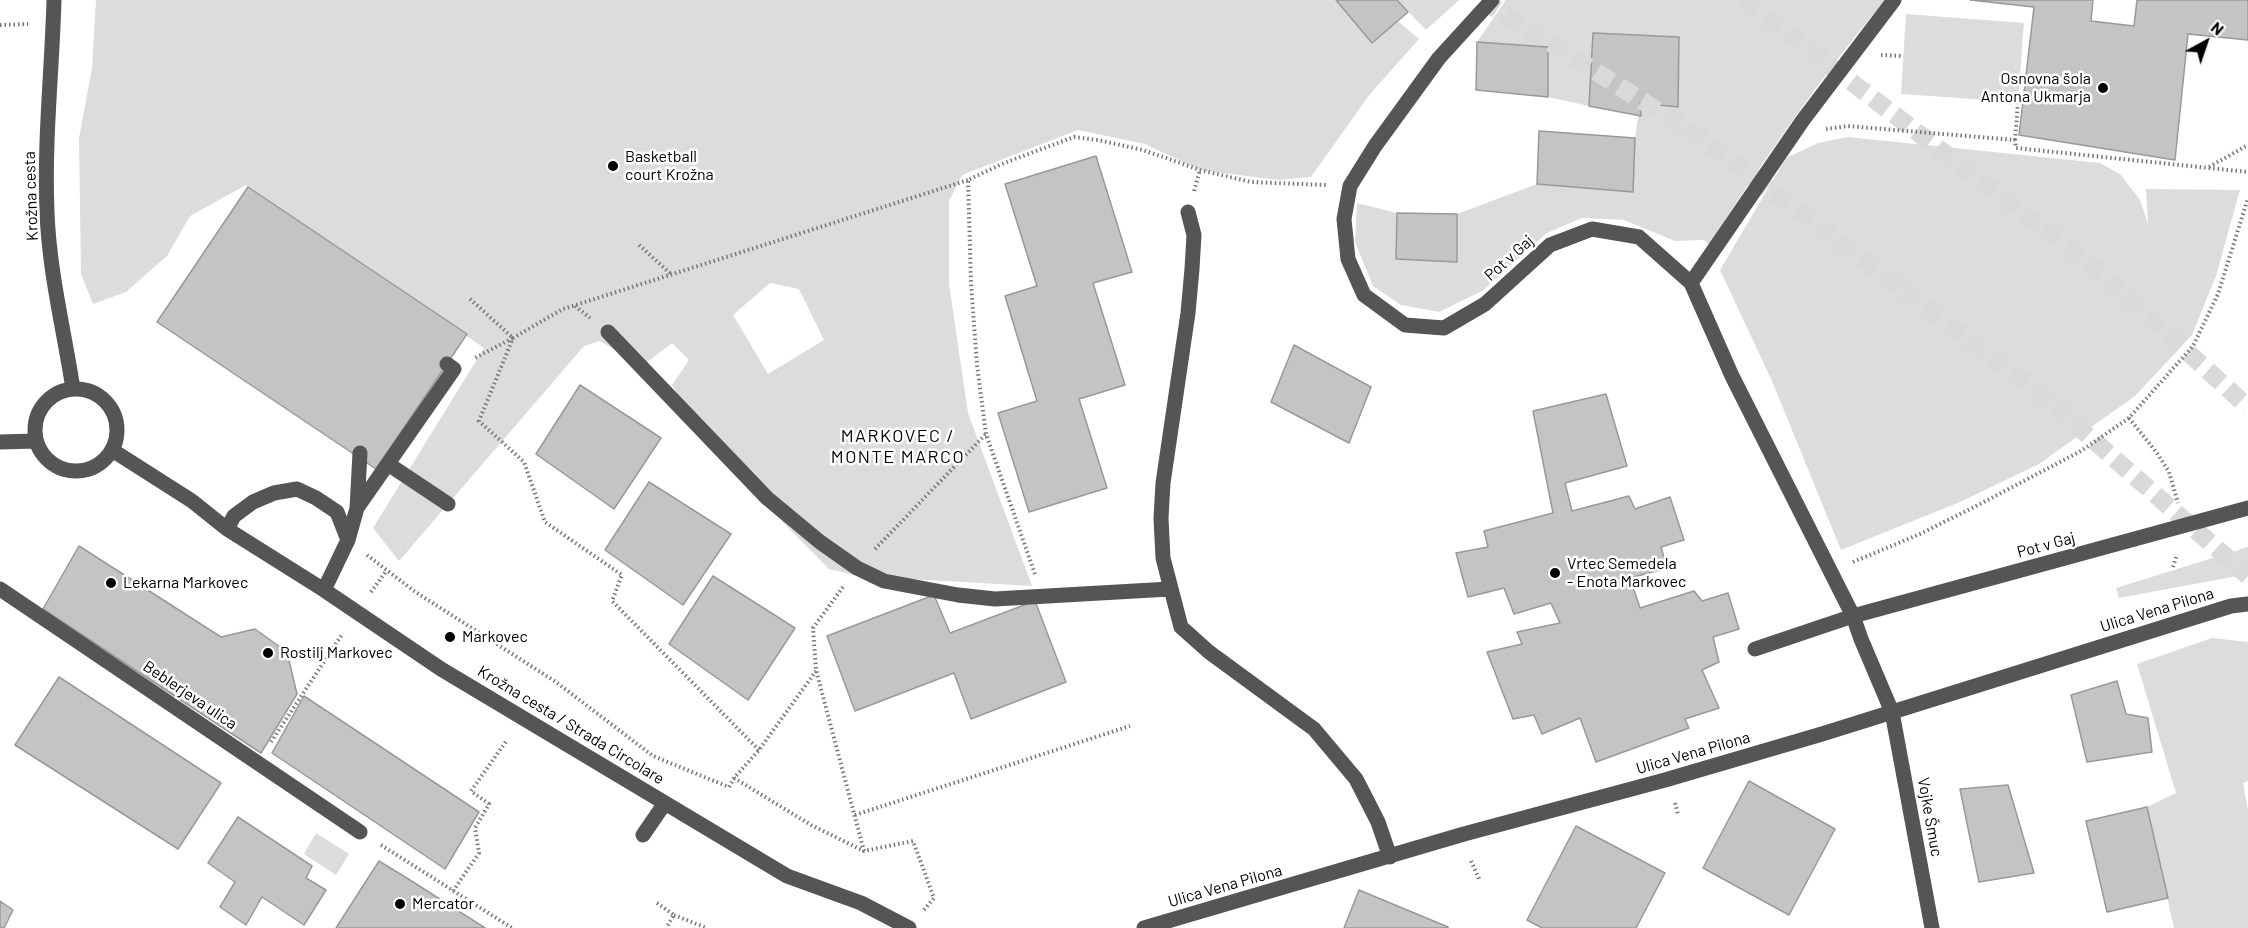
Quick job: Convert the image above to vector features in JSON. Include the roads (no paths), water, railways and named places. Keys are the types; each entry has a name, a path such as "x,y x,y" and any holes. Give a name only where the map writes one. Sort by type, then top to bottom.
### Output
{"street":[{"name":"Krožna cesta","path":"54,0 47,106 47,212 53,270 73,389"},
{"name":"Pot v Gaj","path":"1492,0 1439,58 1375,146 1350,186 1344,219 1348,259 1364,295 1404,325 1444,328 1485,304 1550,245 1592,229 1639,237 1691,283 1732,376 1853,616 1892,712"},
{"path":"1691,283 1803,120 1894,0"},
{"path":"1188,212 1194,235 1190,291 1163,483 1161,518 1164,558 1181,627 1209,652 1314,729 1356,779 1378,822 1390,857"},
{"path":"608,332 767,498 820,543 857,568 884,581 958,596 995,599 1170,589"},
{"path":"357,508 388,464 450,366"},
{"path":"73,389 86,390 97,395 113,413 117,425 112,450 104,460 92,468 79,471 65,470 52,464 42,453 36,441 35,429 42,406 56,395 73,389"},
{"path":"0,442 36,441"},
{"path":"112,450 192,501 227,529 234,516 253,502 274,493 297,489 337,512 348,540"},
{"path":"324,590 348,540 357,508 360,453"},
{"path":"388,464 448,504"},
{"name":"Pot v Gaj","path":"1853,616 2248,508"},
{"name":"Krožna cesta / Strada Circolare","path":"227,529 324,590 441,669 787,876 861,903 909,928"},
{"name":"Beblerjeva ulica","path":"0,589 360,832"},
{"name":"Ulica Vena Pilona","path":"1144,928 1464,834 1688,773 2231,606 2248,604"},
{"path":"1755,649 1853,616"},
{"name":"Vojke Šmuc","path":"1892,712 1932,928"},
{"path":"643,836 665,803"}],"tunnel":[{"path":"1482,0 1698,136 2035,389 2248,576"},
{"path":"1744,0 2095,268 2248,407"}],"place":[{"name":"Osnovna šola Antona Ukmarja","path":"2103,88"},
{"name":"Basketball court Krožna","path":"613,166"},
{"name":"Vrtec Semedela - Enota Markovec","path":"1555,573"},
{"name":"Lekarna Markovec","path":"111,583"},
{"name":"Markovec","path":"450,637"},
{"name":"Rostilj Markovec","path":"268,653"},
{"name":"Mercator","path":"400,904"}],"district":[{"name":"MARKOVEC / MONTE MARCO","path":"898,446"}]}
